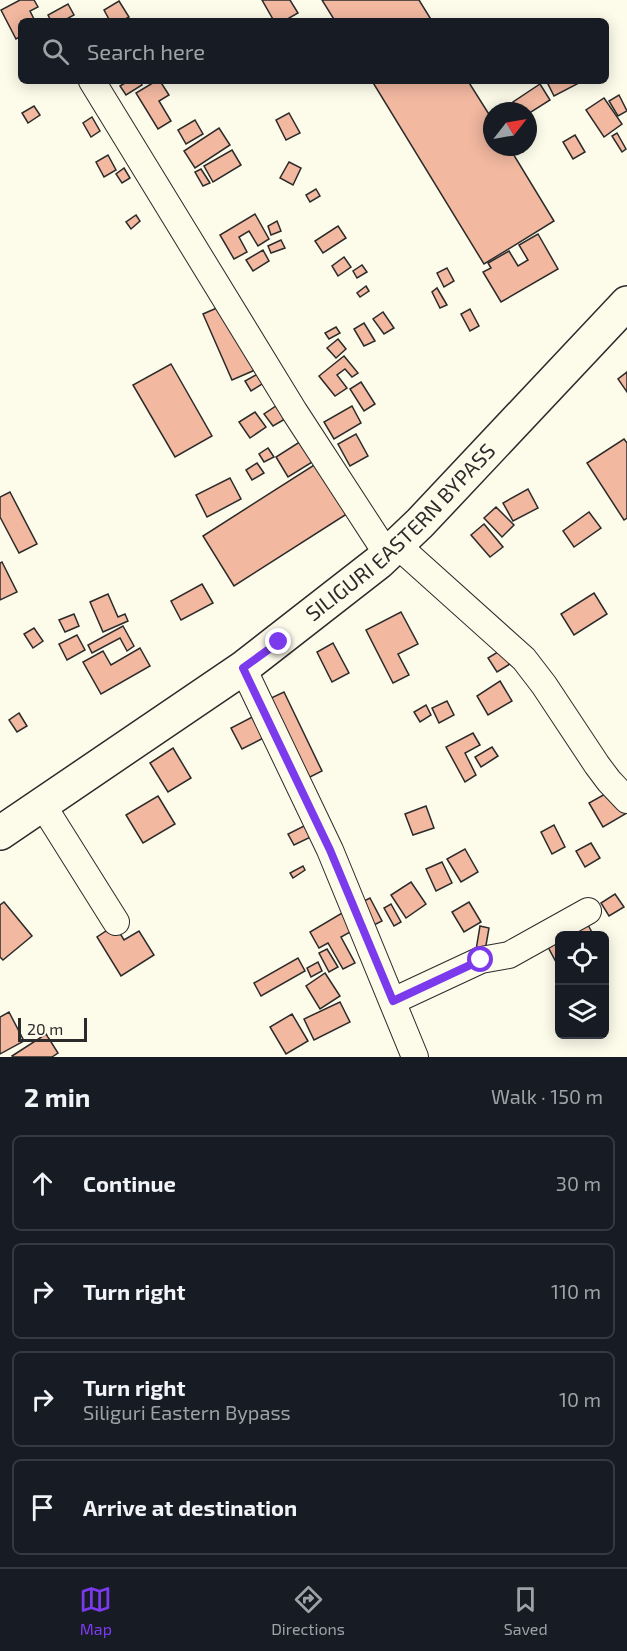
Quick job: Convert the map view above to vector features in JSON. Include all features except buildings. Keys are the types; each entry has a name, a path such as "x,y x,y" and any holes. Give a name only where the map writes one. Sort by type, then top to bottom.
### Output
{"main road":[{"name":"SILIGURI EASTERN BYPASS","path":"0,833 243,668 341,593 420,523 625,308"}],"street":[{"path":"94,84 294,411 392,549 524,659 597,765 627,800"},
{"path":"243,668 330,850 415,1057"},
{"path":"42,804 116,922"},
{"path":"393,1001 481,960 509,956 588,911"}],"route":[{"path":"279,642 243,668 330,850 393,1001 481,960"}]}
